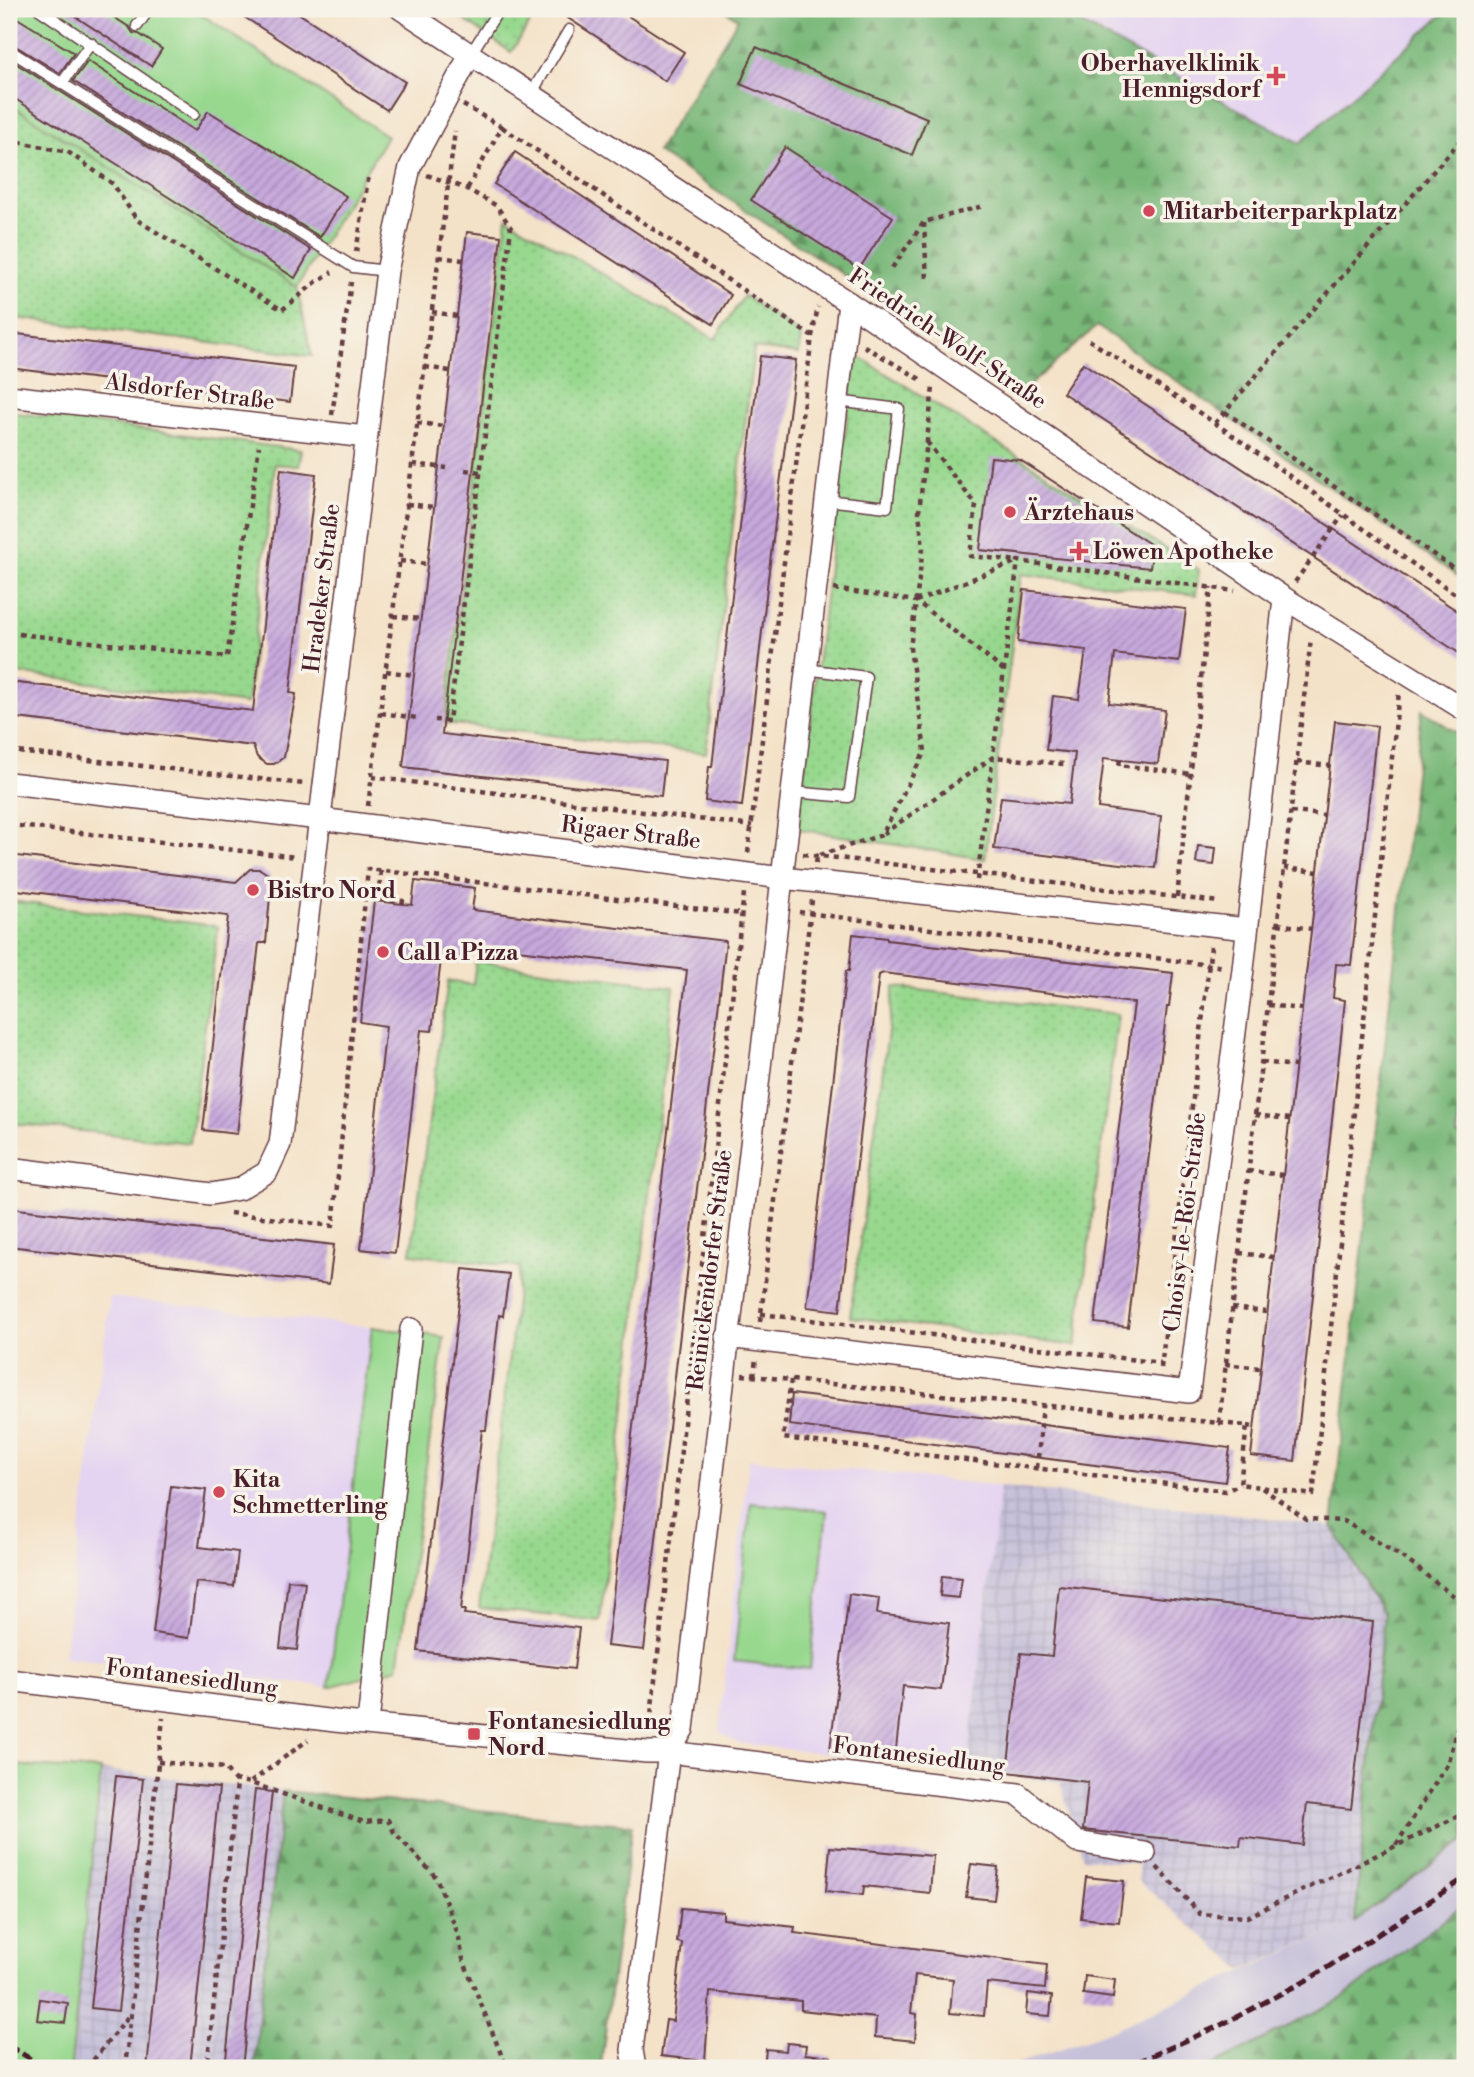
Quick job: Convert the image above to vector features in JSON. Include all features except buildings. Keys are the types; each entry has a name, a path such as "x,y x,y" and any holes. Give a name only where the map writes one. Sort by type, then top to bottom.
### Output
{"street":[{"name":"Friedrich-Wolf-Straße","path":"401,9 849,303 1284,598 1465,710"},
{"name":"Hradeker Straße","path":"211,1194 239,1189 267,1172 281,1143 387,271 410,167 470,55"},
{"name":"Reinickendorfer Straße","path":"669,1752 682,1729 849,303"},
{"name":"Alsdorfer Straße","path":"9,396 366,437"},
{"name":"Choisy-le-Roi-Straße","path":"727,1337 1189,1392 1243,969 1284,598"},
{"name":"Rigaer Straße","path":"9,783 320,819 782,878 1247,929"},
{"path":"9,1168 211,1194"},
{"path":"369,1723 411,1329"},
{"name":"Fontanesiedlung","path":"9,1680 335,1721 669,1752 1018,1794 1077,1842 1145,1853"},
{"path":"635,2068 632,2050 669,1752"}],"lane":[{"path":"38,9 194,114"},
{"path":"137,26 149,9"},
{"path":"470,55 499,9"},
{"path":"531,94 569,30"},
{"path":"62,83 91,43"},
{"path":"9,50 353,267 387,271"},
{"path":"826,500 887,507 900,409 838,401"},
{"path":"792,792 849,797 866,677 806,669"}],"path":[{"path":"457,116 458,102 502,127 812,336"},
{"path":"467,189 502,127"},
{"path":"366,826 455,129"},
{"path":"1215,423 1465,135"},
{"path":"9,140 68,152 113,184 137,220 282,310 334,271 353,267"},
{"path":"410,167 467,189 497,206 510,228 449,721 435,720"},
{"path":"329,433 369,174"},
{"path":"892,268 923,222 983,206"},
{"path":"923,222 927,280"},
{"path":"439,257 463,260"},
{"path":"647,1752 746,873 812,336 822,285"},
{"path":"432,312 457,316"},
{"path":"845,335 935,388 919,512 923,548 910,648 925,751 882,835"},
{"path":"1089,340 1215,423 1465,601"},
{"path":"425,367 450,371"},
{"path":"1225,412 1465,576"},
{"path":"417,423 444,426"},
{"path":"9,633 227,657 262,426"},
{"path":"928,442 976,505 970,556 1248,593"},
{"path":"413,464 447,468"},
{"path":"465,470 481,472"},
{"path":"407,504 434,508"},
{"path":"1284,598 1343,515"},
{"path":"400,561 427,564"},
{"path":"816,586 916,601 1018,561"},
{"path":"974,898 1018,561"},
{"path":"1177,897 1212,587"},
{"path":"916,601 1004,671"},
{"path":"393,616 421,619"},
{"path":"1219,1423 1314,616"},
{"path":"791,1380 783,1438 1226,1491 1240,1484 1313,1495 1401,670"},
{"path":"386,671 414,675"},
{"path":"381,713 417,718"},
{"path":"9,751 324,787"},
{"path":"817,856 882,835 993,757 1064,764"},
{"path":"1120,760 1119,765 1191,774"},
{"path":"1297,762 1330,766"},
{"path":"372,777 752,826"},
{"path":"1291,812 1325,815"},
{"path":"9,825 315,859"},
{"path":"785,852 1250,906"},
{"path":"754,1376 817,856"},
{"path":"1284,868 1318,872"},
{"path":"211,1194 210,1210 333,1226 368,869 742,914"},
{"path":"381,871 378,898 403,901 402,904"},
{"path":"778,910 1243,969"},
{"path":"1158,1388 1213,924"},
{"path":"1278,924 1312,929"},
{"path":"1268,1005 1301,1009"},
{"path":"1262,1062 1295,1066"},
{"path":"1255,1115 1289,1119"},
{"path":"1248,1171 1283,1175"},
{"path":"1239,1253 1273,1256"},
{"path":"1232,1308 1266,1312"},
{"path":"761,1314 1161,1363"},
{"path":"1225,1364 1260,1368"},
{"path":"723,1373 1254,1427"},
{"path":"1037,1468 1043,1405"},
{"path":"1240,1484 1247,1426"},
{"path":"1261,1488 1306,1520 1344,1521 1405,1559 1464,1604 1465,1608"},
{"path":"1396,1846 1447,1765 1465,1699"},
{"path":"125,2068 164,1700"},
{"path":"251,1783 335,1721"},
{"path":"158,1762 225,1768 237,1783 207,2068"},
{"path":"234,1780 251,1783 363,1822 388,1821 394,1832 436,1877 458,1934 463,1959 503,2059 511,2068"},
{"path":"1145,1853 1200,1914 1247,1917 1465,1813"},
{"path":"87,2068 131,2012"},
{"path":"499,2068 503,2059"}],"shaded area":[{"name":"Oberhavelklinik Hennigsdorf","path":"1055,9 1449,9 1300,143"},
{"path":"1465,1050 1465,1137 1457,1136"},
{"name":"Kita Schmetterling","path":"110,1297 372,1327 329,1687 64,1657"},
{"path":"749,1459 1000,1486 967,1770 737,1743 719,1732"},
{"path":"1000,1486 1332,1526 1384,1614 1355,1921 1243,1970 1137,1880 1139,1864 1083,1858 1060,1782 967,1770"},
{"path":"101,1770 283,1791 254,2068 74,2068 71,2065"},
{"path":"1465,1840 1465,1904 1341,1999 1208,2068 1005,2068 1106,2033 1355,1921"}],"green space":[{"path":"9,9 193,9 387,136 297,287 9,104"},
{"path":"448,9 539,9 511,52"},
{"path":"723,9 1055,9 1300,143 1449,9 1465,9 1465,581 1097,326 1022,392 657,152 738,19"},
{"path":"9,104 297,287 312,356 9,317"},
{"path":"507,218 715,339 744,296 801,334 799,354 754,348 706,753 445,723"},
{"path":"855,354 1199,570 1196,595 1021,574 985,859 797,829"},
{"path":"9,412 301,450 298,466 275,464 247,704 9,672"},
{"path":"1422,710 1465,738 1465,1050 1457,1136 1465,1137 1465,1840 1355,1921 1384,1614 1332,1526"},
{"path":"9,901 218,926 190,1143 9,1123"},
{"path":"476,961 674,987 600,1621 479,1608 520,1267 411,1254 448,981 473,985"},
{"path":"894,987 1118,1014 1076,1346 850,1317"},
{"path":"372,1327 444,1337 398,1668 329,1687"},
{"path":"751,1503 827,1511 810,1669 734,1661"},
{"path":"9,1765 101,1770 71,2065 74,2068 9,2068"},
{"path":"283,1791 632,1825 601,2064 638,2068 254,2068"},
{"path":"1465,1904 1465,2068 1208,2068 1341,1999"}],"railway":[{"path":"1124,2068 1219,2026 1311,1978 1465,1878"},
{"path":"9,2046 46,2068"}],"place":[{"name":"Oberhavelklinik Hennigsdorf","path":"1276,76"},
{"name":"Mitarbeiterparkplatz","path":"1149,211"},
{"name":"Ärztehaus","path":"1010,512"},
{"name":"Löwen Apotheke","path":"1079,551"},
{"name":"Bistro Nord","path":"253,890"},
{"name":"Call a Pizza","path":"383,952"},
{"name":"Kita Schmetterling","path":"219,1492"},
{"name":"Fontanesiedlung Nord","path":"474,1734"}]}
